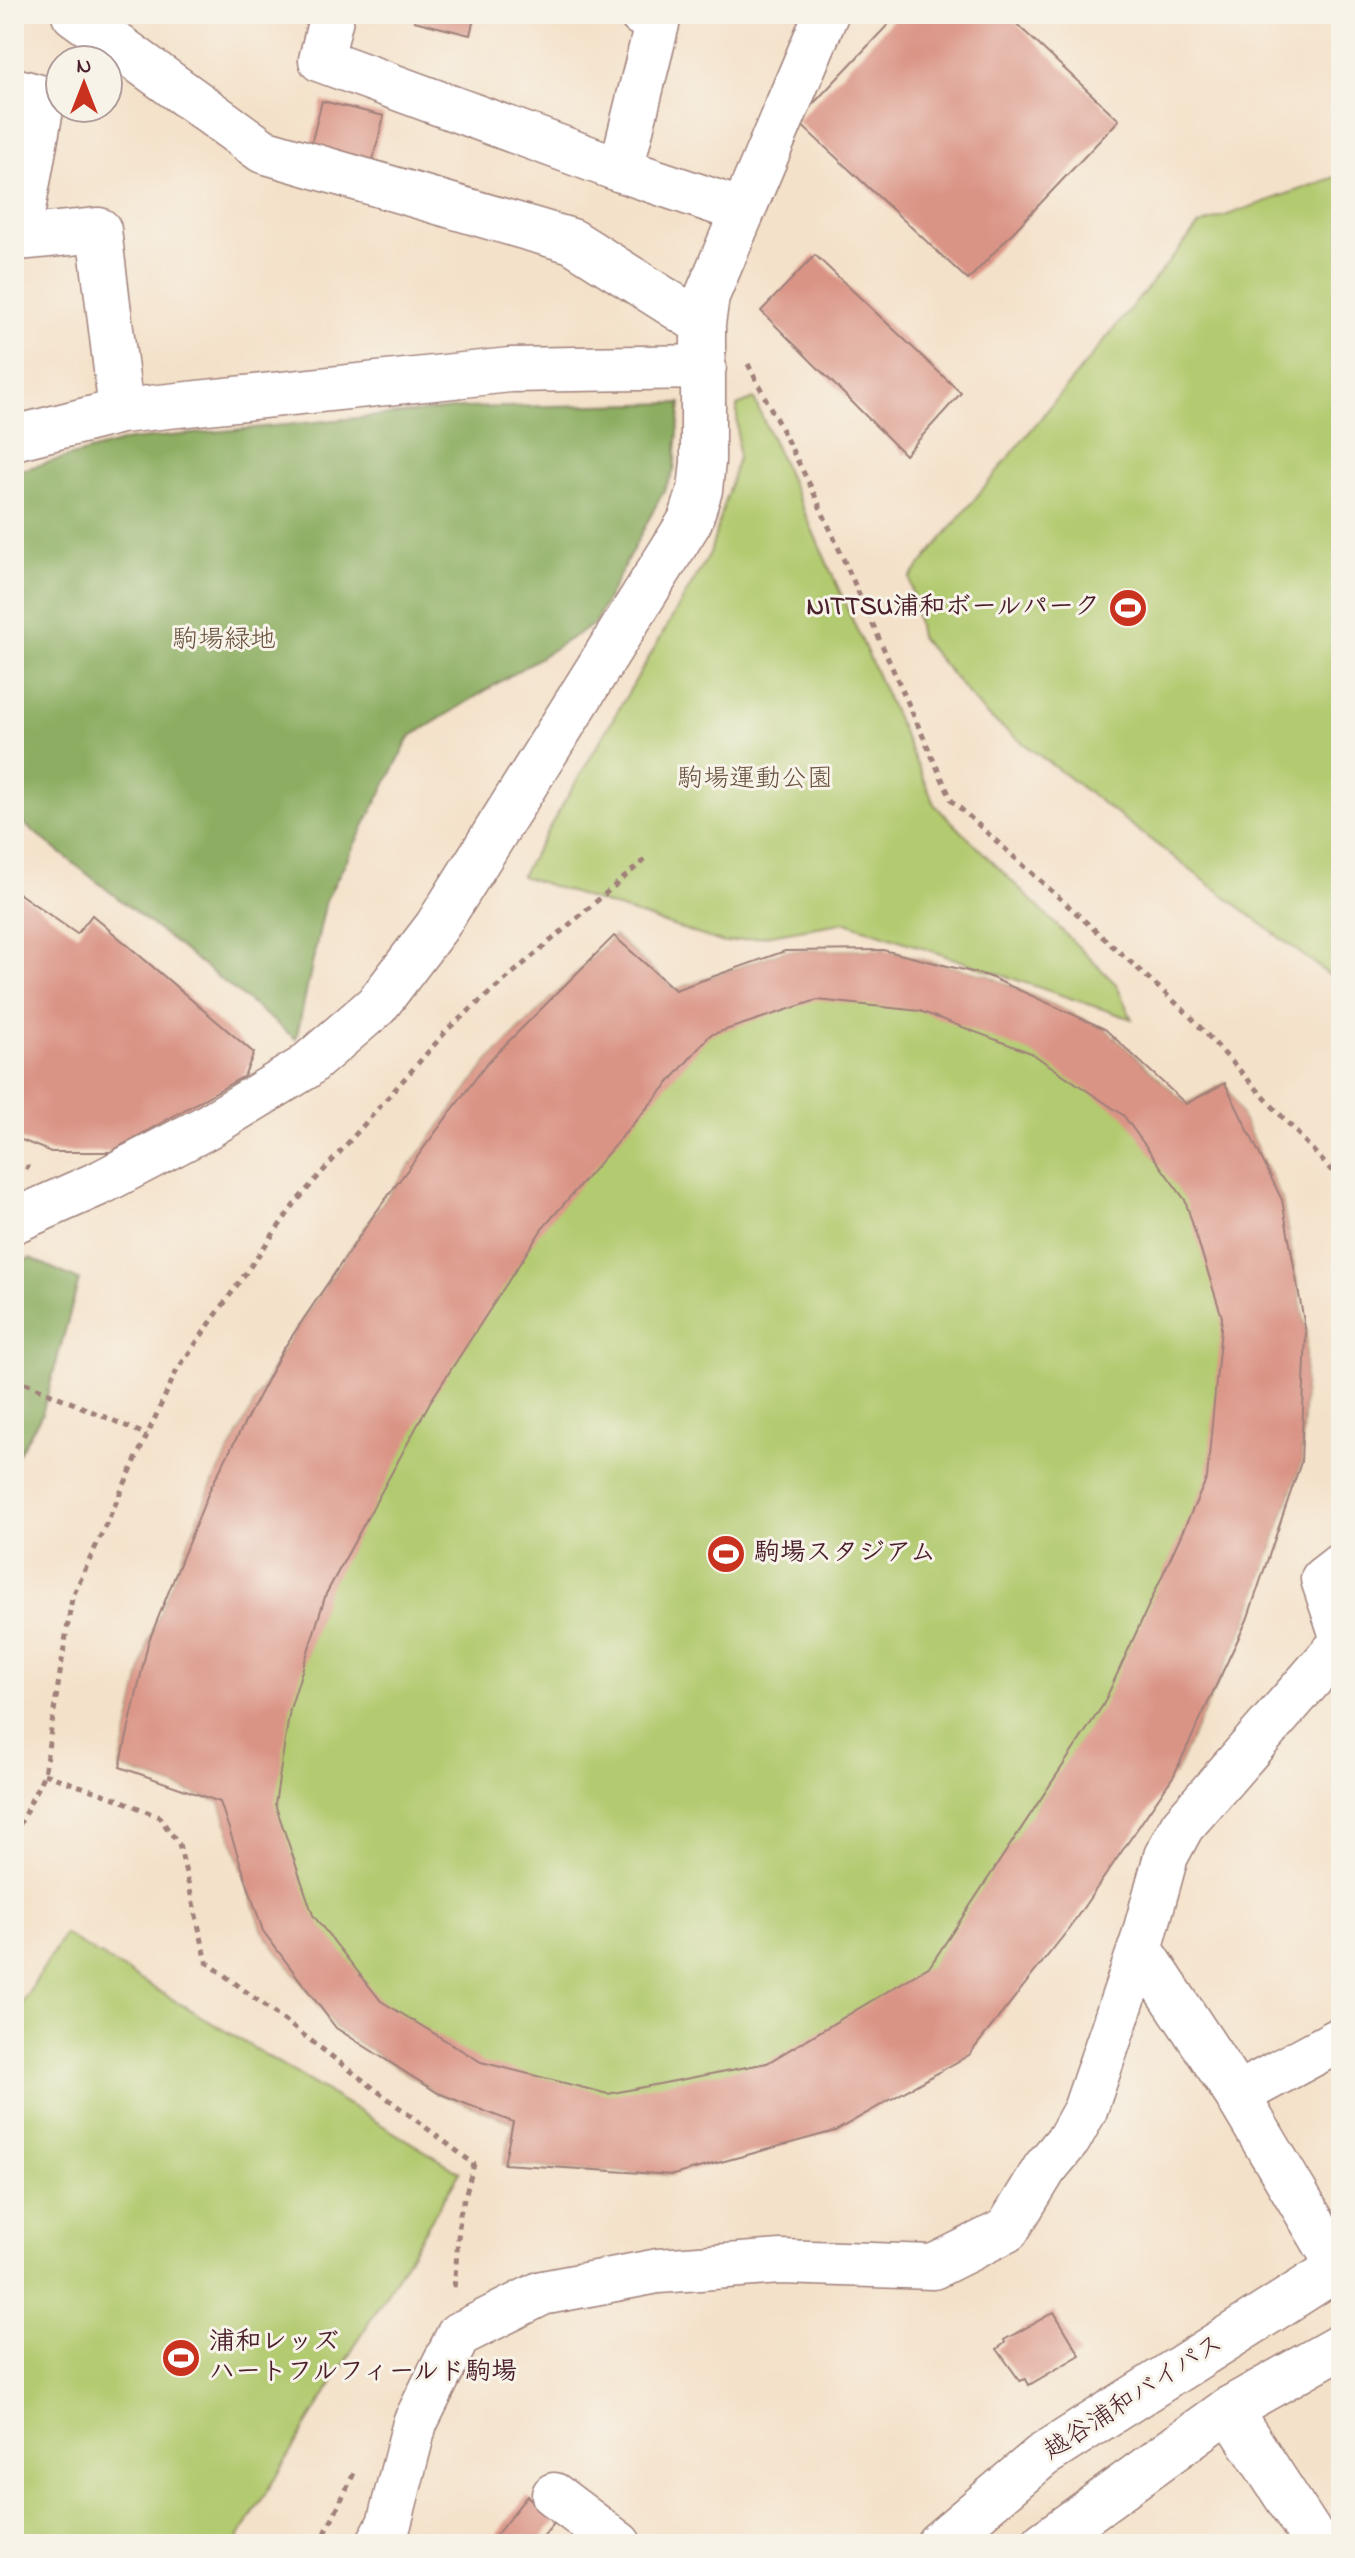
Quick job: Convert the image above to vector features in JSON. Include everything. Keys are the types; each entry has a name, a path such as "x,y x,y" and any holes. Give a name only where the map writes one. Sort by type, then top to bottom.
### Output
{"main road":[{"path":"74,14 263,151 572,241 704,346"},
{"path":"332,14 321,60 621,170 743,211"},
{"path":"621,170 658,20 641,14"},
{"path":"14,1221 102,1182 205,1128 304,1068 377,1005 437,926 690,521 700,490 703,462 707,296 826,14"},
{"path":"14,90 43,98 18,238 99,230 121,411"},
{"path":"14,438 121,411 704,346"},
{"path":"1341,1565 1323,1579 1341,1633"},
{"path":"378,2544 389,2524 415,2423 459,2334 491,2318 542,2293 658,2271 781,2262 933,2267 1007,2230 1085,2110 1140,1948 1166,1856 1182,1826 1341,1644"},
{"path":"1140,1948 1237,2095 1340,2267"},
{"path":"1237,2095 1341,2039"},
{"name":"越谷浦和バイパス","path":"938,2544 1042,2456 1340,2267"},
{"path":"1062,2538 1229,2409 1341,2346"},
{"path":"1229,2409 1317,2544"},
{"path":"554,2495 619,2544"}],"path":[{"path":"704,346 731,347 750,366 812,489 952,801 1188,1014 1341,1181"},
{"path":"14,1836 44,1774 72,1598 177,1370 296,1202 449,1028 648,857"},
{"path":"14,1378 147,1435"},
{"path":"44,1774 118,1799 159,1817 179,1844 207,1962 474,2164 460,2214 453,2292"},
{"path":"320,2544 359,2464"}],"green space":[{"name":"NITTSU浦和ボールパーク","path":"1341,175 1341,984 986,715 920,637 910,578 1199,225"},
{"name":"駒場運動公園","path":"754,399 935,805 1116,984 1132,1019 846,922 724,943 521,876 710,553 738,457 737,406"},
{"name":"駒場緑地","path":"681,403 674,471 594,624 410,737 326,900 296,1039 14,816 14,472 129,440 461,408"},
{"name":"駒場スタジアム","path":"614,936 675,990 785,951 883,950 988,976 1105,1029 1186,1104 1225,1083 1282,1200 1306,1333 1301,1462 1247,1620 1174,1775 673,2175 504,2164 513,2122 438,2093 336,2028 263,1931 220,1802 120,1767 148,1643 210,1489 282,1351 373,1216 488,1062"},
{"path":"30,1258 79,1280 42,1414 14,1461 14,1265"},
{"name":"浦和レッズ ハートフルフィールド駒場","path":"64,1934 460,2172 235,2544 14,2544 14,2017"}],"building":[{"path":"416,14 475,14 470,35 414,21"},
{"path":"898,14 1006,14 1119,120 968,280 797,121"},
{"path":"322,101 384,116 371,168 309,152"},
{"path":"815,255 961,393 905,455 761,311"},
{"path":"14,890 77,934 92,915 254,1053 244,1076 110,1152 51,1152 14,1137"},
{"path":"614,936 675,990 785,951 883,950 988,976 1105,1029 1186,1104 1225,1083 1282,1200 1306,1333 1301,1462 1247,1620 1174,1775 1068,1930 969,2055 835,2131 673,2175 504,2164 513,2122 438,2093 336,2028 263,1931 220,1802 120,1767 148,1643 210,1489 282,1351 373,1216 488,1062","holes":["817,1000 920,1011 1031,1053 1123,1115 1185,1200 1222,1317 1207,1478 1103,1705 930,1966 767,2063 608,2094 481,2062 381,2001 313,1915 275,1804 290,1709 326,1594 430,1402 542,1229 710,1035"]},
{"path":"1054,2312 1080,2355 1029,2385 1026,2379 1020,2381 997,2349 1005,2343 1004,2340"},
{"path":"527,2496 556,2521 537,2544 489,2544"}],"place":[{"name":"NITTSU浦和ボールパーク","path":"1128,608"},
{"name":"駒場スタジアム","path":"726,1554"},
{"name":"浦和レッズ ハートフルフィールド駒場","path":"181,2358"}]}
